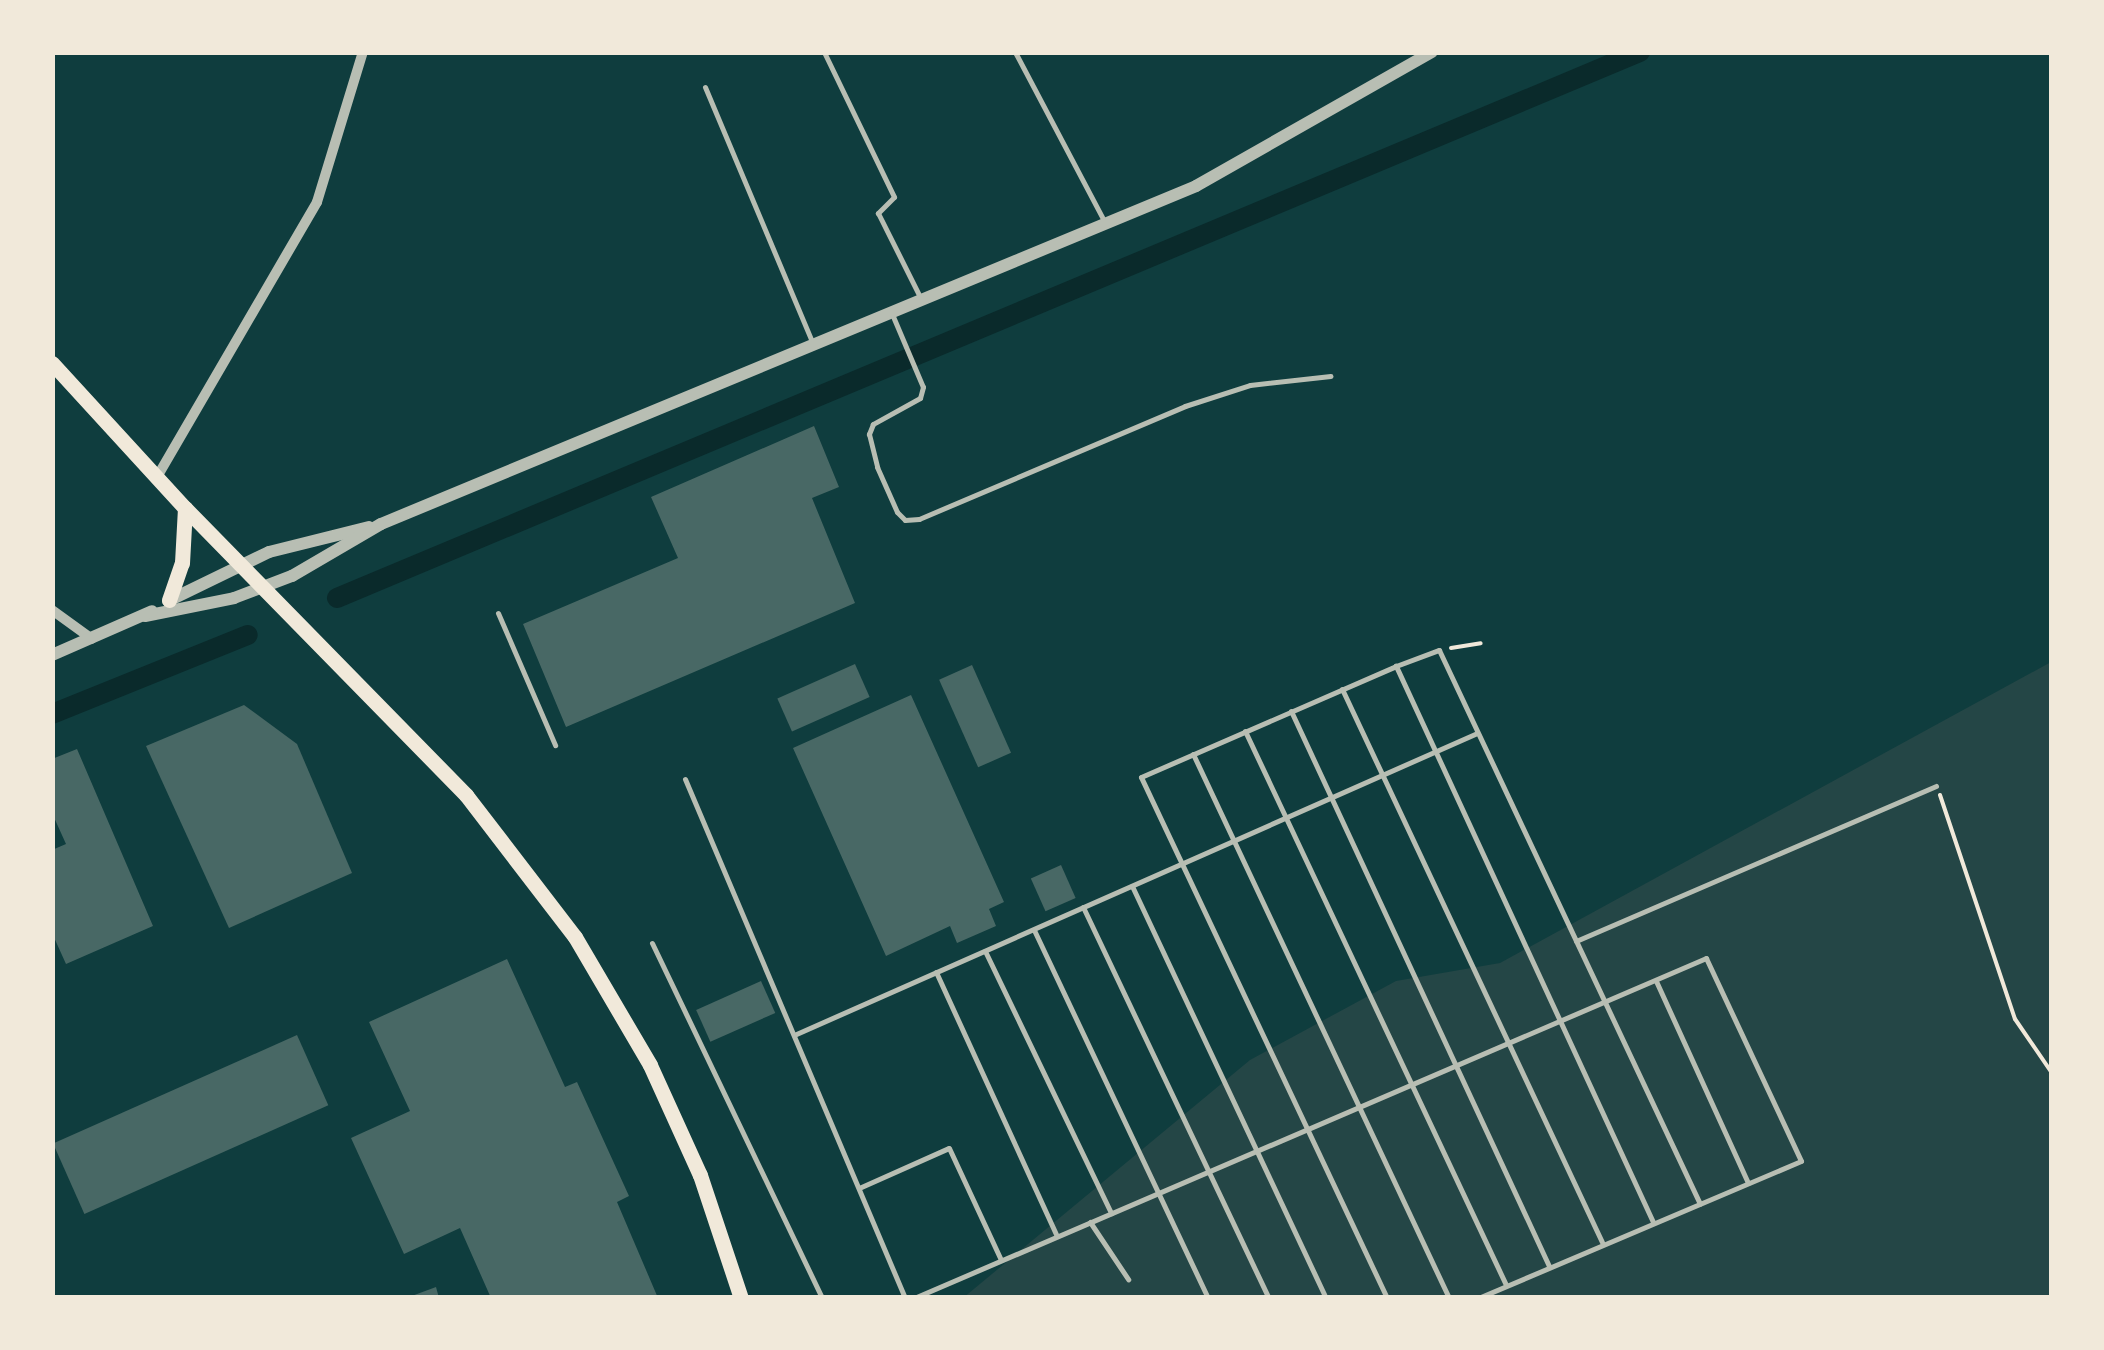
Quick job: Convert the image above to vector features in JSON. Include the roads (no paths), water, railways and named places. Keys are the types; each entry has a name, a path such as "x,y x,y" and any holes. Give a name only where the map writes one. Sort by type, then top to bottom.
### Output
{"main road":[{"path":"52,363 185,508 466,795 576,937 650,1065 700,1174 740,1298"},
{"path":"169,600 182,563 185,508"}],"street":[{"path":"158,477 317,202 363,52"},
{"path":"145,616 206,606 265,587 322,560 381,524 1196,186 1432,52"},
{"path":"52,656 145,616 240,564 302,541 381,524"},
{"path":"52,610 92,639"}],"lane":[{"path":"824,52 894,197 878,213 922,300"},
{"path":"1015,52 1105,224"},
{"path":"705,87 813,345"},
{"path":"891,312 923,387 920,398 872,424 869,434 878,468 897,512 906,520 919,520 1185,406 1250,384 1330,376"},
{"path":"498,613 554,745"},
{"path":"1387,1298 1141,777 1342,688 1439,650 1700,1204"},
{"path":"1396,666 1653,1222"},
{"path":"1342,688 1603,1243"},
{"path":"1291,711 1550,1266"},
{"path":"1244,731 1506,1286"},
{"path":"794,1035 1477,733"},
{"path":"1193,754 1449,1298"},
{"path":"685,779 905,1298"},
{"path":"1576,941 1936,786"},
{"path":"1132,886 1326,1298"},
{"path":"1083,907 1270,1298"},
{"path":"1034,929 1208,1298"},
{"path":"652,944 822,1298"},
{"path":"984,951 1111,1213"},
{"path":"914,1298 1706,958 1801,1162 1480,1298"},
{"path":"936,972 1058,1236"},
{"path":"1656,981 1748,1184"},
{"path":"858,1188 950,1148 1001,1260"},
{"path":"1090,1222 1128,1279"}],"waterway":[{"path":"337,598 1640,52"},
{"path":"52,714 248,635"}]}
